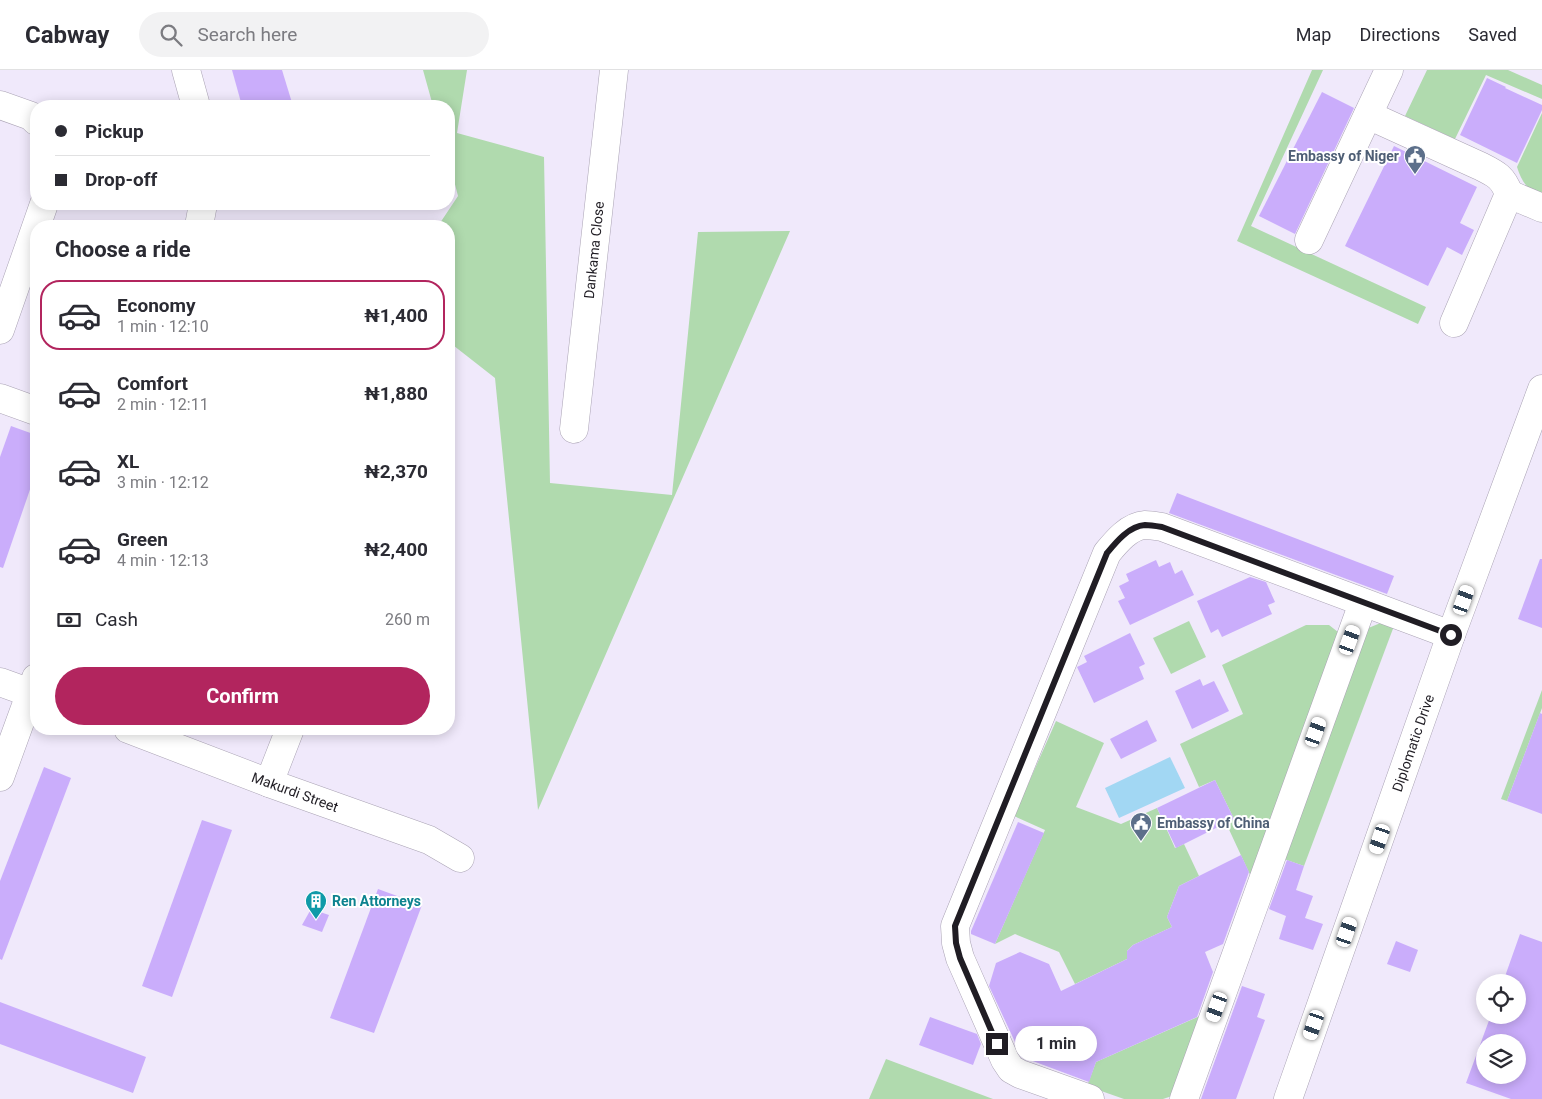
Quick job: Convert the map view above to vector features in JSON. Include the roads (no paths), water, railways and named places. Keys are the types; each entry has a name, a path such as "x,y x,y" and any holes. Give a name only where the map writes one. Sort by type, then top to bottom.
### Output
{"street":[{"path":"186,70 194,100"},
{"name":"Dankama Close","path":"574,429 614,70"},
{"path":"1309,240 1389,70"},
{"path":"0,105 30,115"},
{"path":"1368,115 1497,174 1505,183 1509,194 1454,323"},
{"path":"1509,194 1542,208"},
{"path":"0,330 30,244"},
{"name":"Diplomatic Drive","path":"1288,1099 1451,635 1542,389"},
{"path":"0,398 30,409"},
{"path":"1090,1099 1020,1074 1012,1069 1005,1060 960,958 956,943 955,926 1107,553 1117,541 1130,531 1144,525 1162,527 1451,635"},
{"path":"1184,1099 1363,603"},
{"path":"0,682 30,688"},
{"path":"0,778 30,699"},
{"name":"Makurdi Street","path":"144,735 269,783 429,840 460,858"},
{"path":"269,783 288,735"}],"water":[{"path":"1170,757 1185,788 1119,818 1105,788"}],"place":[{"name":"Embassy of Niger","path":"1415,175"},
{"name":"Embassy of China","path":"1141,842"},
{"name":"Ren Attorneys","path":"316,920"}]}
